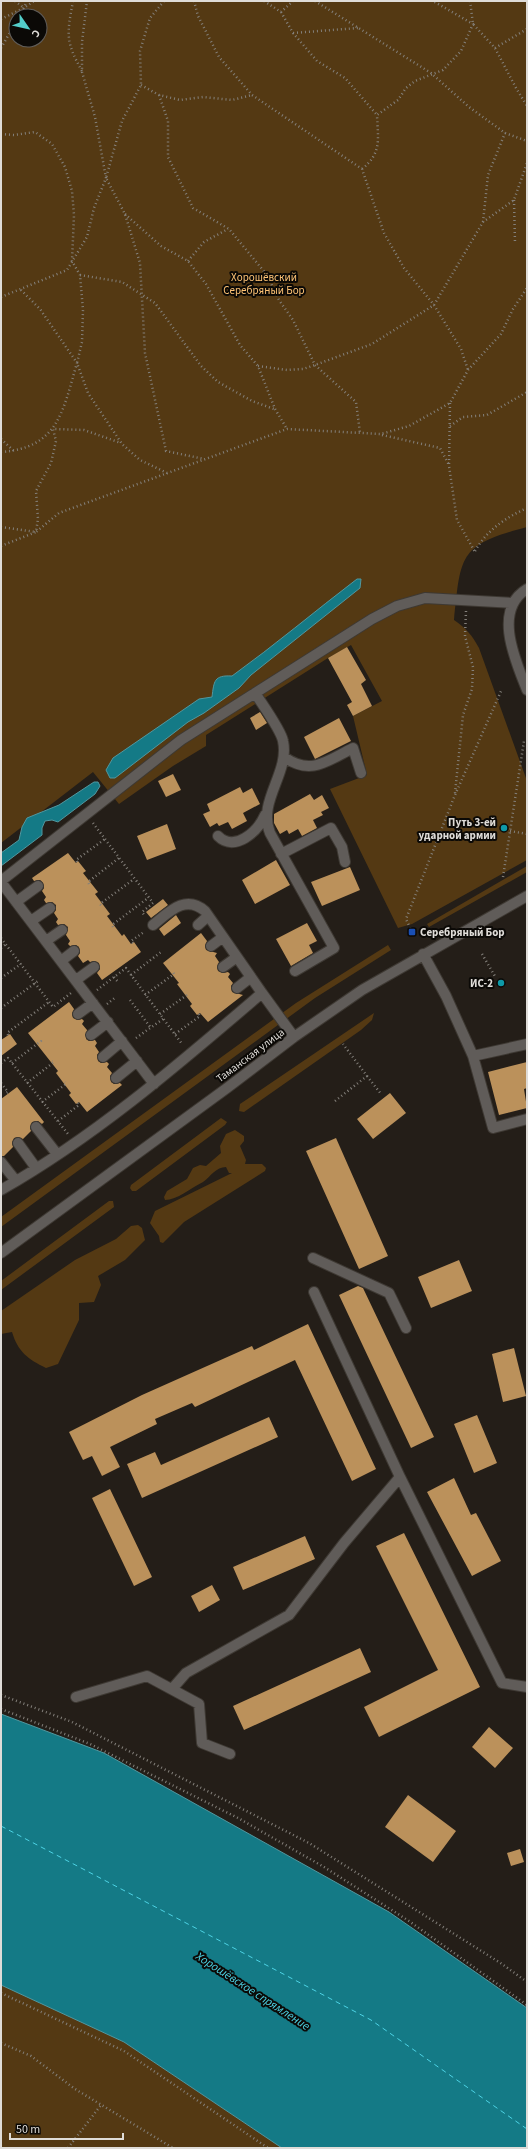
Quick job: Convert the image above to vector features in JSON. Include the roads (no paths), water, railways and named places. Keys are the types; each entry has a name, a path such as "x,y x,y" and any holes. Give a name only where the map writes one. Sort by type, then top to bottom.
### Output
{"street":[{"path":"527,589 513,603 509,617 509,632 524,672 527,690"},
{"path":"154,1084 1,881 181,740 372,619 397,606 425,598 513,603"},
{"path":"218,836 223,840 231,842 240,841 249,836 260,825 284,757 283,740 255,693"},
{"path":"284,757 299,766 310,767 353,748 361,773"},
{"path":"266,811 268,828 334,948 295,971"},
{"path":"281,854 331,828 342,847 345,862"},
{"path":"16,902 38,886"},
{"name":"Таманская улица","path":"1,1253 227,1088 294,1037 362,990 527,896"},
{"path":"153,925 177,906 185,903 199,906 208,916 294,1037"},
{"path":"31,921 50,908"},
{"path":"198,924 208,916"},
{"path":"46,941 62,930"},
{"path":"211,946 223,937"},
{"path":"61,961 74,951"},
{"path":"423,954 446,996 473,1056 494,1128 527,1119"},
{"path":"224,967 237,957"},
{"path":"78,983 94,967"},
{"path":"237,988 251,977"},
{"path":"1,1190 74,1143 154,1084 262,993"},
{"path":"78,1014 91,1000"},
{"path":"91,1035 108,1022"},
{"path":"103,1057 122,1041"},
{"path":"473,1056 527,1044"},
{"path":"116,1078 137,1061"},
{"path":"36,1127 57,1154"},
{"path":"18,1144 36,1168"},
{"path":"1,1162 16,1181"},
{"path":"313,1258 389,1293 406,1328"},
{"path":"314,1292 400,1477 502,1683 527,1687"},
{"path":"172,1689 186,1672 289,1615 344,1543 400,1477"},
{"path":"76,1697 148,1676 199,1704 202,1743 230,1754"}],"water":[{"path":"357,579 361,579 360,588 251,675 239,688 204,713 188,722 115,778 110,778 106,770 113,758 199,699 212,697 214,683 218,678 232,676"},
{"path":"94,782 98,782 100,786 95,794 58,822 52,820 45,821 42,828 42,835 1,866 1,853 19,840 22,827 27,818 59,805"},
{"name":"Хорошёвское спрямление","path":"1,1714 104,1753 389,1912 527,2008 527,2148 282,2148 124,2042 1,1985"}],"place":[{"name":"Путь 3-ей ударной армии","path":"504,828"},
{"name":"Серебряный Бор","path":"412,932"},
{"name":"ИС-2","path":"501,983"}],"park label":[{"name":"Хорошёвский Серебряный Бор","path":"264,283"}]}
